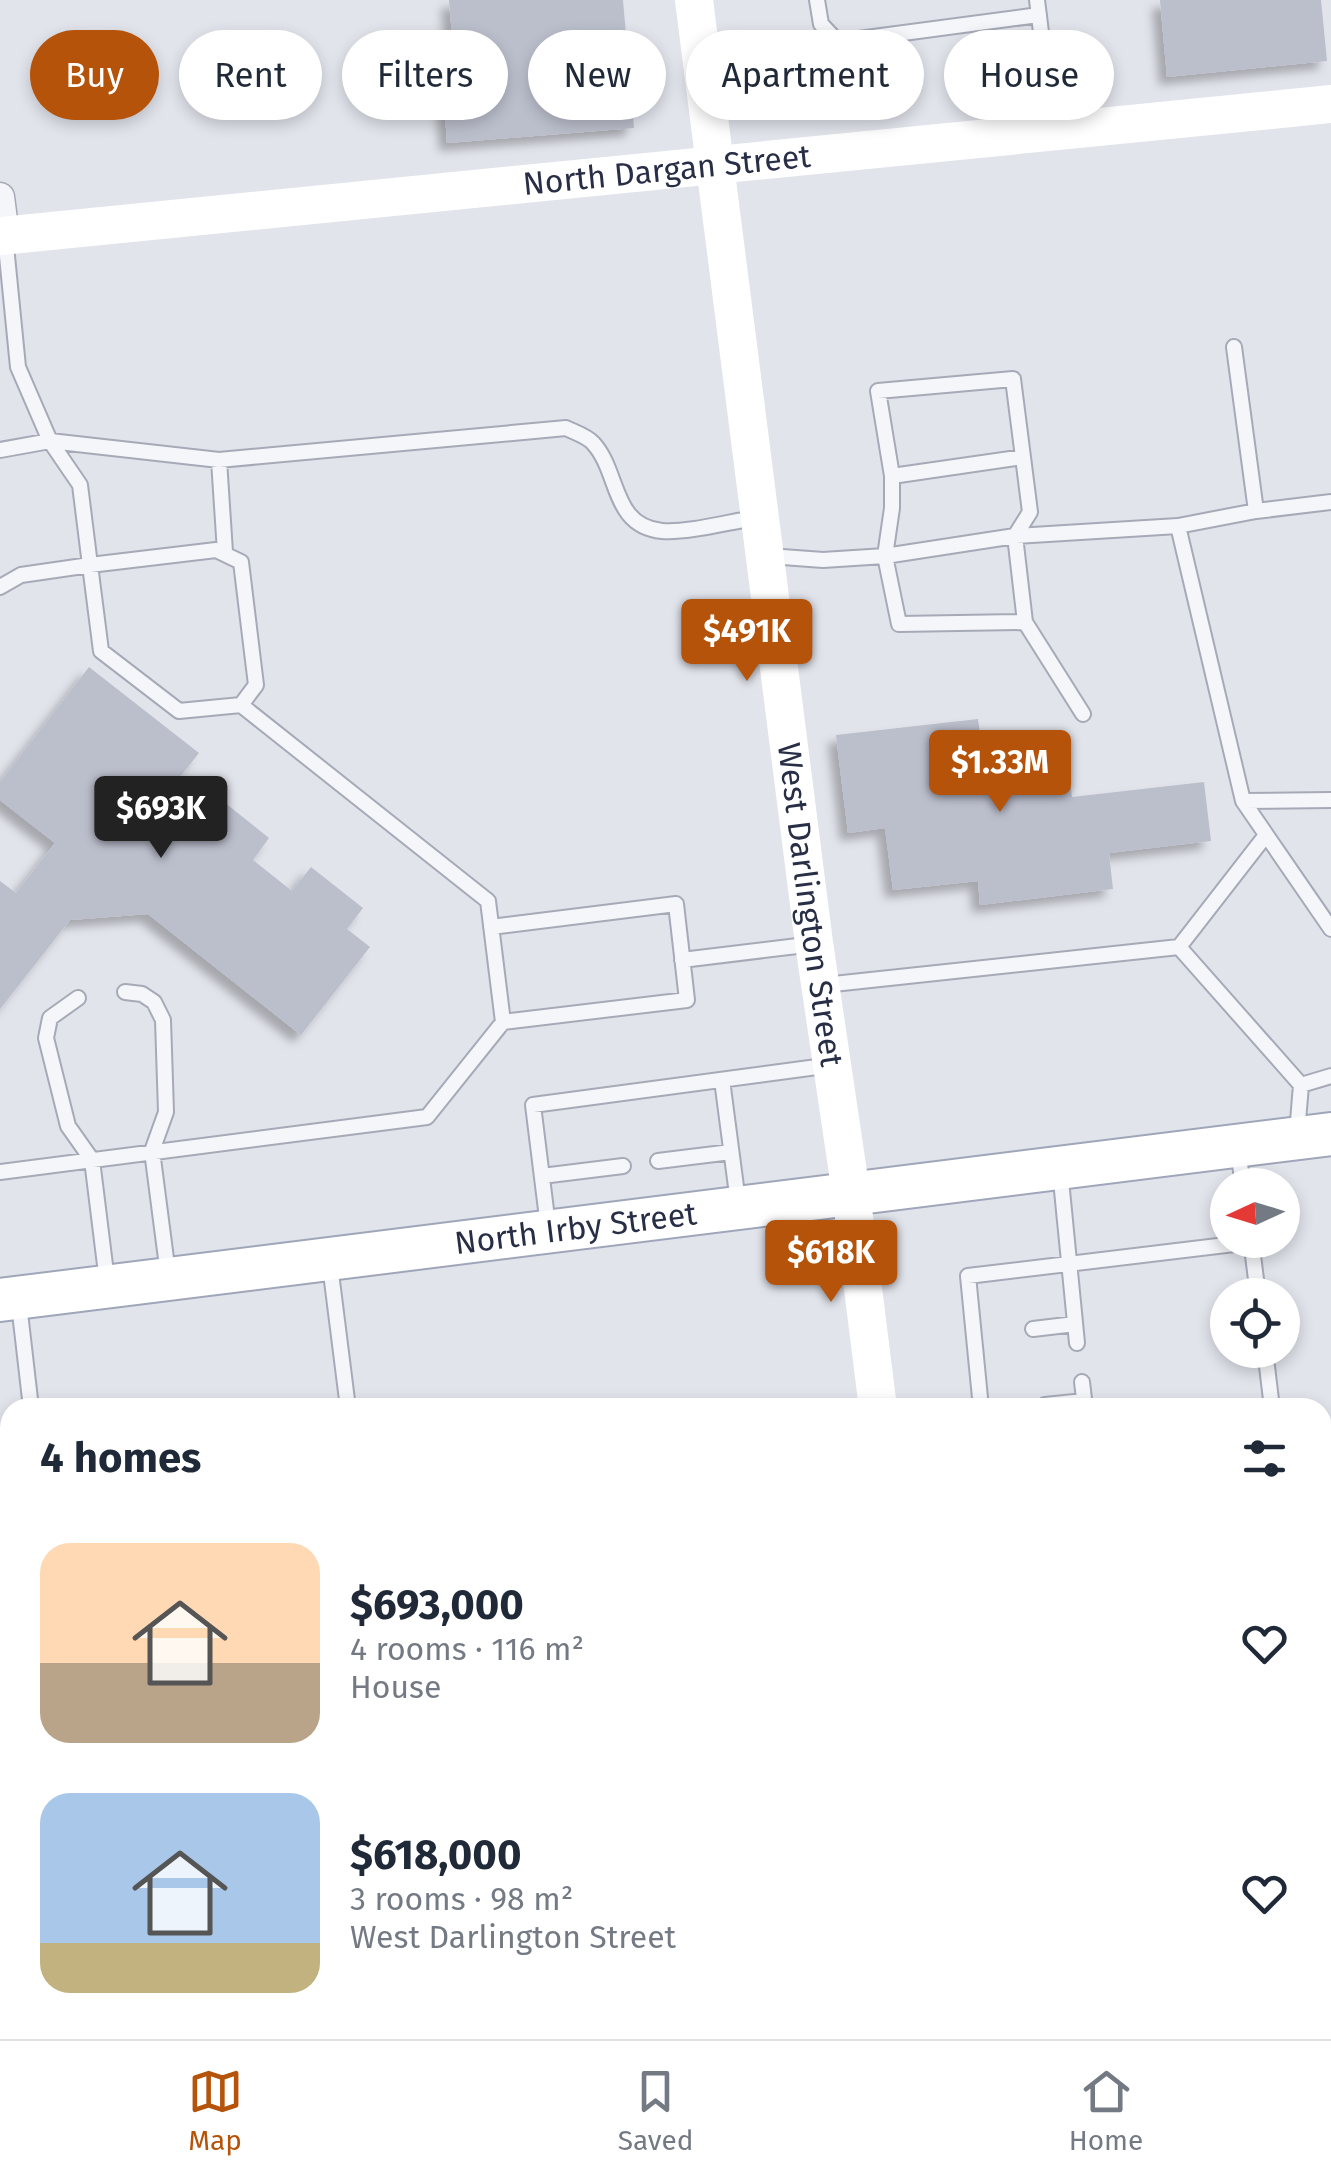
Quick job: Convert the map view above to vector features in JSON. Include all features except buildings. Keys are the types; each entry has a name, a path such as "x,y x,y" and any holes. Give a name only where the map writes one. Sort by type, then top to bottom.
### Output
{"main road":[{"name":"West Darlington Street","path":"694,0 814,944 877,1398"},
{"name":"North Dargan Street","path":"2,235 1331,104"},
{"name":"North Irby Street","path":"9,1299 1060,1167 1240,1165 1314,1136"}],"street":[{"path":"0,197 2,235"}],"lane":[{"path":"817,0 822,24 835,39 851,40 1038,8 1053,131"},
{"path":"2,235 18,368 50,442 80,485 100,651 179,711 241,705 488,900 503,1022"},
{"path":"1234,347 1256,511"},
{"path":"1024,622 899,624 884,556 892,508 892,476 878,391 1013,379 1030,512 1015,536 1024,622 1083,714"},
{"path":"0,450 50,442 219,460 566,428 592,440 606,461 626,514 646,527 664,531 760,518"},
{"path":"892,476 1023,457"},
{"path":"219,460 224,552"},
{"path":"765,556 823,560 884,556 1015,536 1178,526 1331,502"},
{"path":"1178,526 1243,801 1331,930"},
{"path":"0,587 21,575 224,552 241,562 256,684 241,705"},
{"path":"1243,801 1331,800"},
{"path":"821,986 1179,947 1266,835"},
{"path":"0,1172 427,1117 503,1022 687,1000 676,904 491,926"},
{"path":"682,960 814,944"},
{"path":"1179,947 1301,1085 1314,1136"},
{"path":"126,992 142,994 154,1002 164,1020 166,1112 152,1152 168,1280"},
{"path":"78,998 50,1018 46,1038 68,1126 92,1160 108,1287"},
{"path":"549,1232 534,1104 832,1065"},
{"path":"1301,1085 1331,1076"},
{"path":"722,1080 738,1208"},
{"path":"658,1162 731,1152"},
{"path":"542,1176 623,1166"},
{"path":"1060,1167 1077,1343"},
{"path":"979,1398 968,1276 1210,1246"},
{"path":"329,1259 347,1398"},
{"path":"9,1299 29,1398"},
{"path":"1032,1328 1076,1324"},
{"path":"973,1335 990,1334"},
{"path":"1267,1368 1271,1398"},
{"path":"977,1373 995,1371"},
{"path":"1082,1382 1083,1398"}]}
